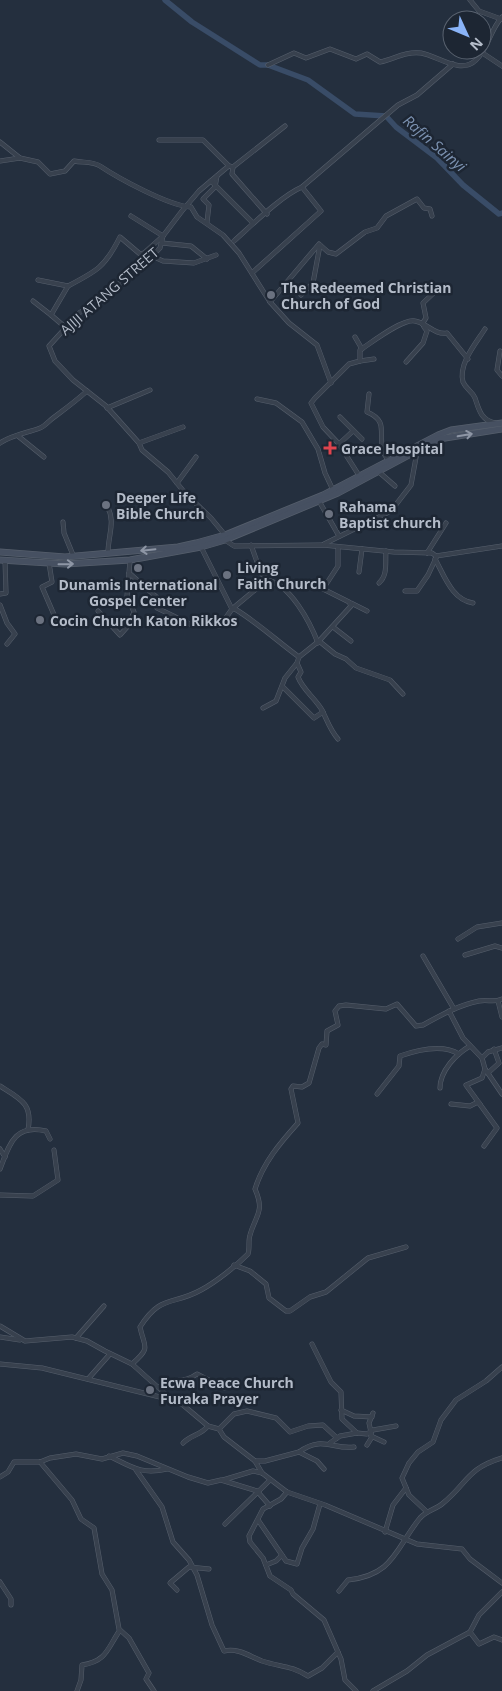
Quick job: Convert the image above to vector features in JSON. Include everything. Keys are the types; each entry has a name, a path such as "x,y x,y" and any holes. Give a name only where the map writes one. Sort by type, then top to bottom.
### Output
{"main road":[{"path":"0,552 73,556 178,547 225,537 320,501 379,472 439,439 501,425"},
{"path":"3,560 65,564 130,560 201,547 323,495 332,488 360,477 422,442 451,430 501,425"}],"street":[{"path":"470,0 479,11 501,18 492,28"},
{"path":"268,65 294,53 306,58 330,49 356,59 367,54 380,62 404,53 420,53 453,64 467,66 477,60"},
{"path":"234,241 293,191 302,187 398,105 417,95 453,64"},
{"name":"AJIJI ATANG STREET","path":"225,537 212,518 142,450 139,443 108,408 73,380 55,361 49,346 79,313 105,296 156,253 162,243 163,236 186,207 217,176 284,126"},
{"path":"159,140 203,140 231,167 232,174 267,214"},
{"path":"0,142 20,158"},
{"path":"0,161 20,158 38,162 54,175 65,171 74,160 87,162 186,207 191,207 197,217 207,222 223,235 235,248 270,302 304,338 317,345 331,384"},
{"path":"207,222 209,204 202,199 215,187 217,176"},
{"path":"212,181 215,187 253,223"},
{"path":"252,273 321,211 302,187"},
{"path":"320,245 328,252 336,254 365,232 377,228 386,216 417,199 424,208 430,209 432,216"},
{"path":"51,315 68,286 103,266 110,258 120,237 140,254 144,253 163,236 131,216"},
{"path":"162,243 191,246 208,259"},
{"path":"270,302 313,249 320,245"},
{"path":"301,295 313,284 320,245"},
{"path":"146,260 154,257 163,262 194,264 216,255"},
{"path":"38,280 68,286"},
{"path":"423,325 426,318 423,303 440,287"},
{"path":"33,302 65,328"},
{"path":"360,361 359,352 362,349 402,323 415,320 441,334 447,333 468,359"},
{"path":"406,362 426,336 427,331 423,325"},
{"path":"485,329 471,348 462,375 464,385 474,394 479,411 486,420 501,425"},
{"path":"355,337 362,349"},
{"path":"500,351 497,370 502,376"},
{"path":"360,477 339,444 323,427 311,403 349,364 374,359"},
{"path":"108,408 150,390"},
{"path":"0,443 9,437 18,436 34,428 41,428 64,412 87,391"},
{"path":"369,394 366,409 367,412 376,416 382,427 382,450 389,461"},
{"path":"257,399 276,403 302,422 318,449 325,473 332,488"},
{"path":"340,417 362,439"},
{"path":"139,443 183,427"},
{"path":"339,444 353,431"},
{"path":"18,436 44,457"},
{"path":"323,545 391,511 410,485 417,452"},
{"path":"177,483 196,457"},
{"path":"379,472 395,486"},
{"path":"320,501 339,536"},
{"path":"107,506 113,522 108,540 108,553"},
{"path":"63,522 64,534 73,556"},
{"path":"426,553 446,523"},
{"path":"225,537 234,546 323,545 426,553 436,557 502,546"},
{"path":"252,545 261,573 267,580 275,582 301,608 319,642 346,659 356,668 390,680 403,694"},
{"path":"338,546 338,566 323,589 367,611"},
{"path":"201,547 232,609 251,619 266,634 299,657"},
{"path":"359,572 362,549"},
{"path":"379,583 386,573 386,551"},
{"path":"404,591 416,591 428,575 436,557"},
{"path":"436,557 455,594 462,601 472,603"},
{"path":"0,594 6,593 7,587 3,560"},
{"path":"98,611 120,635 128,626 134,612 128,596 130,560"},
{"path":"49,563 52,582 42,587 58,624 64,626 70,623"},
{"path":"129,573 161,600 157,608 190,624 220,626 232,609 267,580"},
{"path":"263,708 276,701 285,678 297,663 299,657 319,642 344,616 351,603"},
{"path":"0,605 7,623 14,634 7,644"},
{"path":"333,626 351,641"},
{"path":"297,663 300,672 298,677 301,684 323,712 338,739"},
{"path":"283,687 314,718 323,712"},
{"path":"458,938 477,927 502,922"},
{"path":"465,955 494,946 502,948"},
{"path":"423,956 452,1010 463,1038 482,1058 487,1071 502,1094"},
{"path":"132,1364 143,1354 145,1338 140,1327 152,1309 160,1304 201,1290 248,1254 250,1250 250,1233 260,1209 260,1201 255,1189 260,1172 278,1146 298,1123 291,1089 294,1086 302,1087 309,1083 318,1057 319,1048 322,1044 326,1045 326,1031 338,1025 335,1011 339,1006 346,1004 386,1009 397,1004 416,1026 423,1025 452,1010 482,1000 500,1000 502,1017"},
{"path":"440,1088 440,1077 459,1054 470,1046"},
{"path":"376,1094 399,1066 400,1056 418,1050 426,1051 443,1048 451,1048 459,1054"},
{"path":"482,1058 494,1049 502,1048"},
{"path":"484,1146 497,1128 466,1085 482,1078 487,1071 499,1063 494,1049"},
{"path":"0,1086 22,1100 30,1116 28,1130"},
{"path":"451,1104 470,1106 478,1102 482,1106"},
{"path":"0,1169 12,1139 28,1130 46,1131 50,1139"},
{"path":"0,1149 5,1157"},
{"path":"0,1195 32,1196 58,1180 54,1150"},
{"path":"234,1266 250,1271 266,1284 269,1298 286,1311 290,1311 310,1297 326,1292 368,1258 406,1247"},
{"path":"76,1338 104,1306"},
{"path":"0,1326 25,1341"},
{"path":"0,1337 25,1341 76,1338 88,1340 110,1354 132,1364 173,1401"},
{"path":"312,1344 331,1382 340,1392 342,1419 357,1432"},
{"path":"88,1378 110,1354"},
{"path":"0,1364 42,1368 88,1378 183,1405 208,1426 219,1429 224,1437 255,1461 262,1473 287,1492 405,1539 433,1547 462,1549 470,1559 502,1583"},
{"path":"426,1512 409,1495 402,1478 409,1463 418,1452 433,1442 441,1420 456,1400 486,1381 502,1367"},
{"path":"159,1387 166,1381 188,1381 197,1374 224,1388"},
{"path":"341,1410 354,1416 373,1415 369,1424 369,1433 372,1437 384,1442"},
{"path":"219,1429 234,1414 247,1411 271,1416 290,1432 308,1426 324,1426 337,1438"},
{"path":"183,1442 189,1437 203,1432 208,1426"},
{"path":"330,1443 337,1438 357,1432 369,1433 396,1426"},
{"path":"367,1445 372,1437"},
{"path":"255,1461 264,1461 299,1452 313,1445 330,1443 346,1448 354,1447"},
{"path":"299,1452 317,1461 324,1469"},
{"path":"0,1477 8,1472 14,1462 40,1462 50,1458 76,1454 102,1459 123,1453 137,1456 208,1483 230,1479 253,1471 262,1473"},
{"path":"109,1456 136,1470 156,1472"},
{"path":"339,1590 348,1580 359,1579 386,1568 426,1512 442,1504 456,1491 467,1476 484,1463 502,1458"},
{"path":"40,1462 72,1500 80,1519 94,1528 102,1574 112,1590 116,1601 115,1612 120,1630 129,1638 147,1667 149,1673 146,1679 154,1691"},
{"path":"141,1477 167,1469"},
{"path":"136,1470 162,1507 172,1542 194,1568 203,1590 212,1625 224,1651 232,1649 263,1661 287,1665 308,1676 322,1668 338,1652"},
{"path":"221,1480 259,1493 270,1506"},
{"path":"225,1524 259,1493 270,1480"},
{"path":"385,1532 392,1505 406,1488"},
{"path":"287,1492 270,1506 263,1508 249,1536 250,1542 257,1549 270,1576 291,1590 293,1594 324,1620 338,1652 346,1680 356,1691"},
{"path":"258,1520 286,1560 297,1564 302,1548 313,1529 320,1504"},
{"path":"266,1565 276,1561 282,1554"},
{"path":"176,1590 170,1583 189,1567 209,1569"},
{"path":"0,1582 11,1599 11,1605"},
{"path":"373,1691 407,1672 427,1655 470,1632 478,1614 502,1592"},
{"path":"77,1691 81,1680 82,1665 96,1663 107,1654 120,1630"},
{"path":"470,1632 479,1644 494,1638 502,1640"}],"waterway":[{"name":"Rafin Sainyi","path":"165,0 192,22 260,65 268,65 308,80 355,114 386,116 396,127 437,158 463,185 499,214 502,213"}],"place":[{"name":"The Redeemed Christian Church of God","path":"271,295"},
{"name":"Grace Hospital","path":"330,448"},
{"name":"Deeper Life Bible Church","path":"106,505"},
{"name":"Rahama Baptist church","path":"329,514"},
{"name":"Dunamis International Gospel Center","path":"138,568"},
{"name":"Living Faith Church","path":"227,575"},
{"name":"Cocin Church Katon Rikkos","path":"40,620"},
{"name":"Ecwa Peace Church Furaka Prayer","path":"150,1390"}]}
